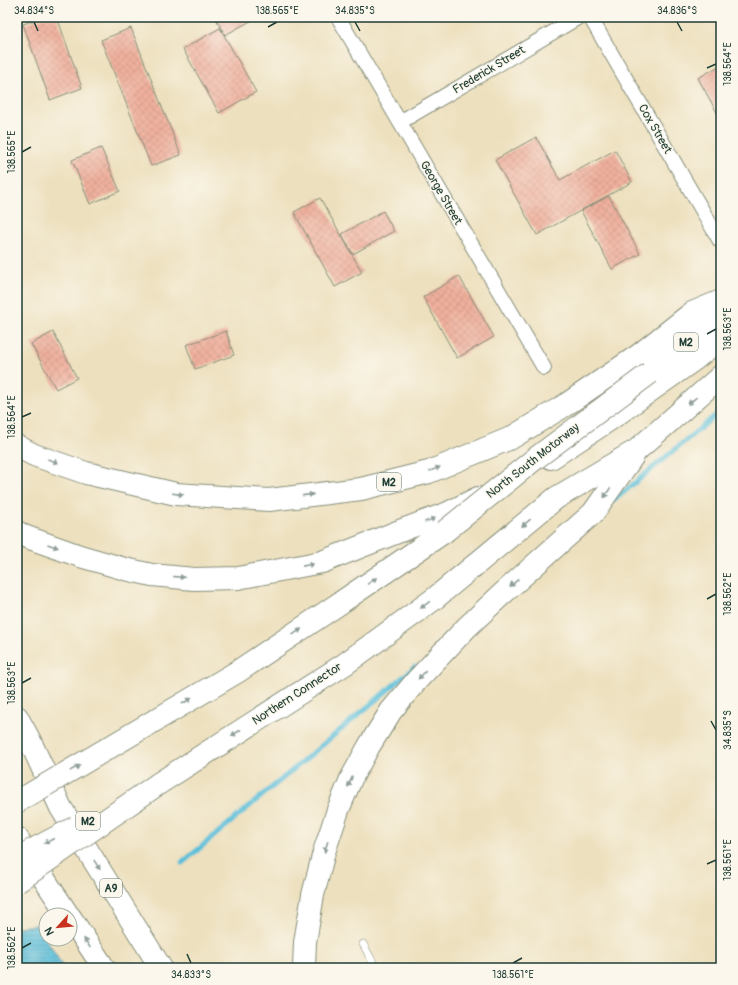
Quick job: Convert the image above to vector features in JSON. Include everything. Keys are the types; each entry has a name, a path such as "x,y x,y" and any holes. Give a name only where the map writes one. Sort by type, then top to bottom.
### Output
{"highway":[{"name":"M2","path":"17,446 34,455 86,473 176,494 269,500 361,489 429,472 511,438 567,404 639,355 692,313 721,301"},
{"name":"North South Motorway","path":"17,802 237,672 444,532 536,458 650,373 721,312"},
{"path":"17,532 24,536 80,556 152,575 194,578 238,578 322,562 448,513 514,480 559,453 609,420 695,359 721,338"},
{"name":"M2","path":"637,450 721,376"},
{"path":"304,968 305,942 313,895 324,852 338,810 351,779 369,746 391,711 417,680 467,627 593,513 637,450"},
{"name":"Northern Connector","path":"17,858 158,784 345,664 434,599 556,498 637,450"},
{"name":"A9","path":"17,718 30,741 61,808 161,968"},
{"path":"17,746 61,808"},
{"path":"17,882 158,784"},
{"path":"17,838 63,907"},
{"path":"78,929 104,968"}],"street":[{"name":"George Street","path":"338,17 544,368"},
{"name":"Frederick Street","path":"400,122 578,17"},
{"name":"Cox Street","path":"590,17 720,241"}],"lane":[{"path":"362,944 376,968"}],"water":[{"path":"36,925 38,928 38,947 51,947 62,965 61,968 17,968 17,927"}],"building":[{"path":"44,17 57,17 82,88 50,100 23,24"},
{"path":"215,17 258,17 225,35"},
{"path":"131,28 181,155 151,166 101,40"},
{"path":"220,28 256,92 219,113 183,49"},
{"path":"721,65 721,120 698,78"},
{"path":"536,137 560,180 615,150 632,182 537,235 495,160"},
{"path":"101,148 120,191 90,204 72,160"},
{"path":"609,196 640,254 612,269 581,211"},
{"path":"320,198 362,272 335,287 294,212"},
{"path":"383,211 394,231 353,254 342,234"},
{"path":"459,276 494,337 457,358 423,297"},
{"path":"226,331 234,355 195,369 186,345"},
{"path":"53,332 77,378 56,389 31,344"}],"waterway":[{"path":"613,501 721,411"},
{"path":"182,863 415,667"}]}
